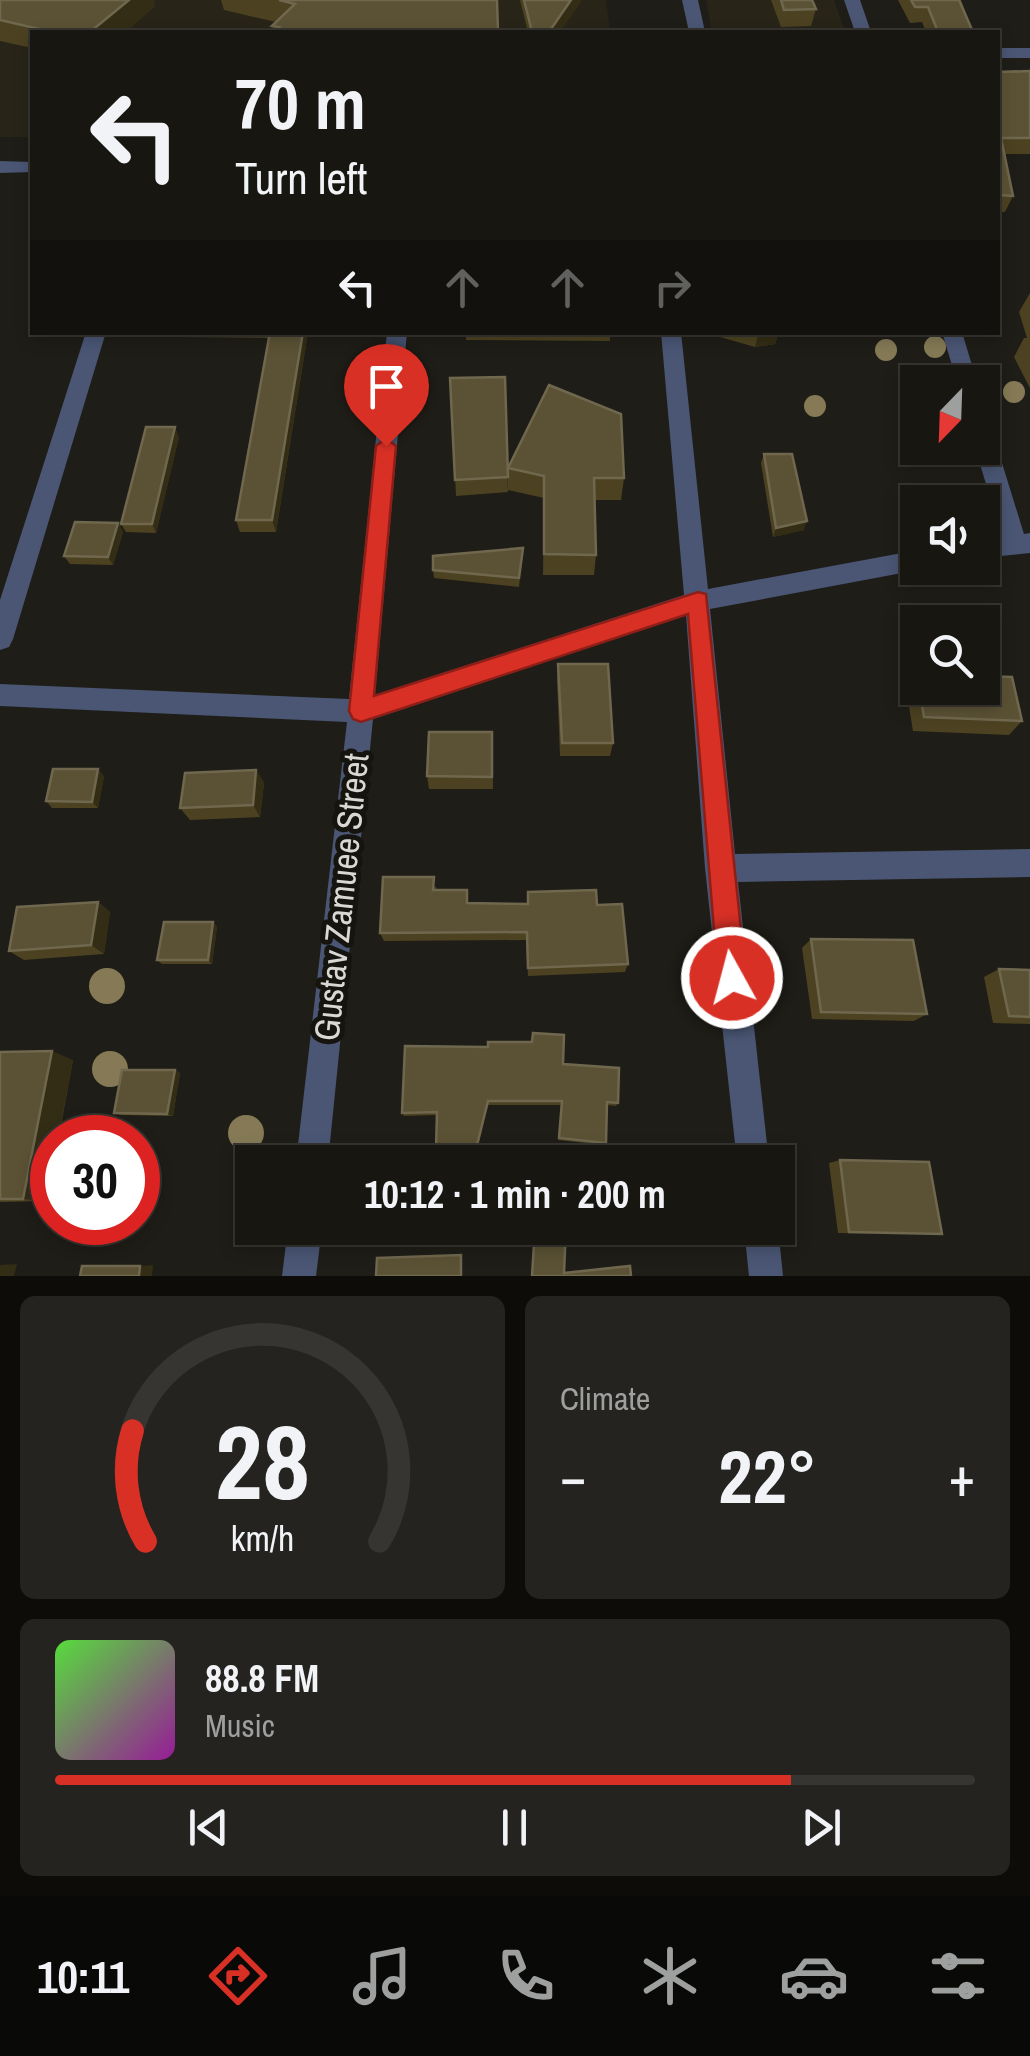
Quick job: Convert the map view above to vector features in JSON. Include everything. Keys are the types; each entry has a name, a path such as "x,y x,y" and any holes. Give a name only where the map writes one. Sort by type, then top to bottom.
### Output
{"street":[{"path":"690,0 697,30"},
{"path":"852,0 862,30"},
{"path":"1000,53 1030,53"},
{"path":"0,167 30,167"},
{"path":"0,639 95,335"},
{"name":"Gustav Zamuee Street","path":"314,1145 397,335"},
{"path":"671,335 719,868 751,1145"},
{"path":"953,335 962,365"},
{"path":"993,465 1022,543"},
{"path":"0,694 361,711 698,601 900,563"},
{"path":"719,868 1030,863"},
{"path":"300,1276 303,1245"},
{"path":"763,1245 766,1276"}],"shaded area":[{"path":"0,0 606,0 610,30 30,30 30,137 0,137"},
{"path":"706,0 834,0 844,30 712,30"}],"building":[{"path":"0,0 129,0 92,30 43,30 0,20"},
{"path":"279,0 497,0 498,30 275,30 279,27 272,26 295,4"},
{"path":"524,0 571,0 550,30 532,30"},
{"path":"781,0 812,0 816,9 784,10"},
{"path":"911,0 959,0 972,30 937,30 928,7 915,7"},
{"path":"1030,71 1030,138 1001,138 1013,196 1000,195 1000,72"},
{"path":"269,335 303,335 272,520 236,520"},
{"path":"505,377 508,477 455,480 450,378"},
{"path":"549,385 621,414 624,478 594,478 596,555 544,554 544,476 508,468"},
{"path":"146,427 175,427 152,524 121,524"},
{"path":"764,454 792,454 807,521 776,528"},
{"path":"75,522 118,523 108,557 64,556"},
{"path":"523,548 519,578 433,570 433,556"},
{"path":"558,664 608,664 613,743 562,743"},
{"path":"1000,677 1012,677 1022,721 924,717 922,705 1000,705"},
{"path":"429,732 492,732 492,777 427,776"},
{"path":"53,769 98,769 92,802 46,801"},
{"path":"256,770 253,805 180,808 185,773"},
{"path":"383,877 434,877 433,890 467,890 467,903 528,904 528,892 596,890 597,905 622,904 628,964 528,968 527,932 380,933"},
{"path":"98,902 91,945 9,951 17,907"},
{"path":"164,922 213,922 208,960 157,960"},
{"path":"811,939 913,940 927,1014 821,1012"},
{"path":"999,969 1030,970 1030,1017 1009,1016"},
{"path":"533,1033 564,1035 563,1064 619,1068 618,1103 607,1102 606,1143 559,1138 562,1101 488,1101 477,1145 436,1145 437,1112 402,1113 405,1046 488,1047 488,1042 532,1042"},
{"path":"52,1051 39,1115 30,1115 30,1163 23,1199 0,1199 0,1052"},
{"path":"122,1070 175,1070 167,1114 114,1113"},
{"path":"840,1160 929,1162 942,1234 849,1232"},
{"path":"534,1245 565,1245 564,1273 630,1266 631,1276 532,1276"},
{"path":"461,1255 461,1276 376,1276 377,1258"},
{"path":"82,1266 140,1266 139,1276 80,1276"}],"route":[{"path":"386,446 361,711 698,601 719,868 732,978"}]}
